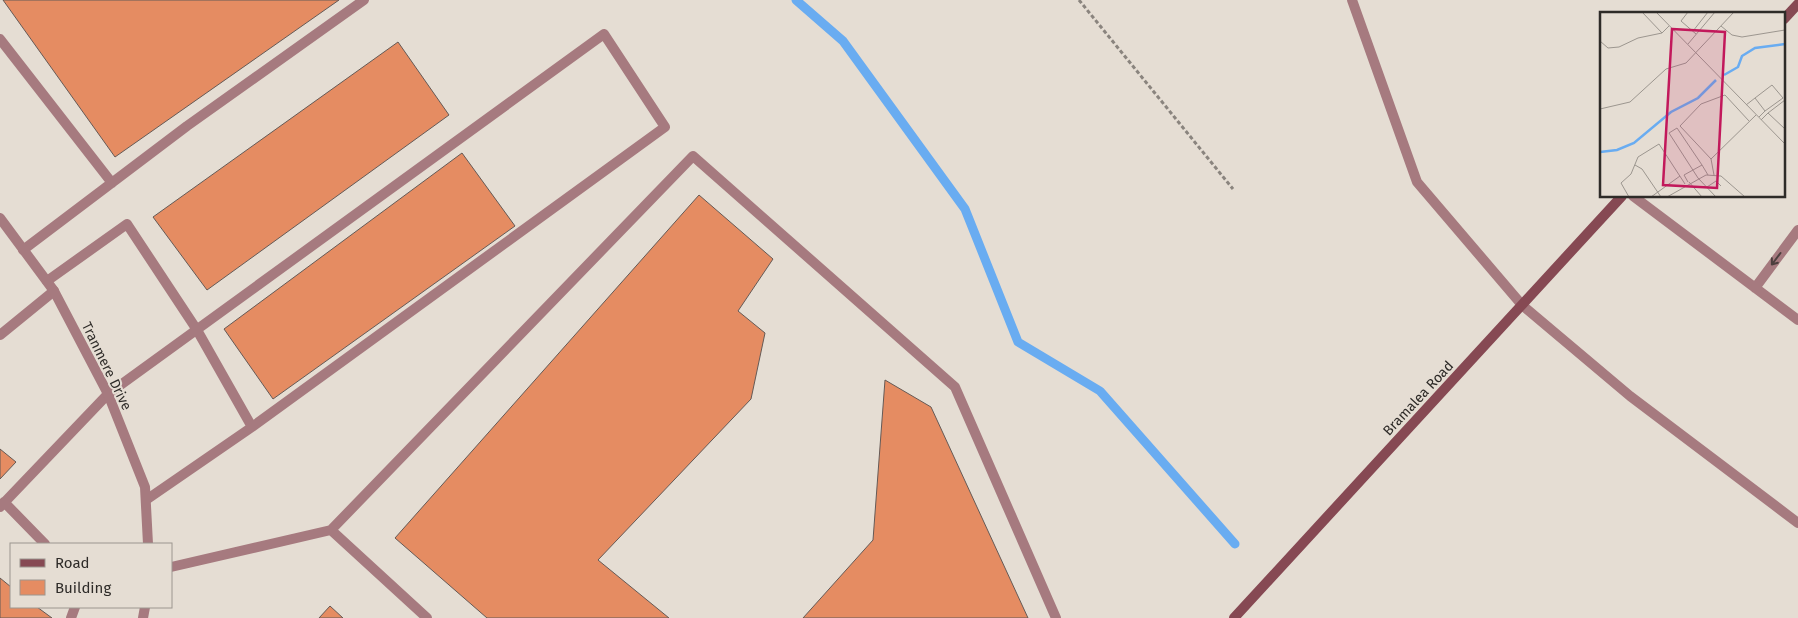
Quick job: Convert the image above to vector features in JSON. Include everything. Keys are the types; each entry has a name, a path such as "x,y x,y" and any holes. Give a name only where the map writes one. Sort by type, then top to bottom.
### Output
{"main road":[{"path":"1786,17 1798,4"},
{"name":"Bramalea Road","path":"1234,618 1620,198"}],"street":[{"path":"23,250 187,126 364,0"},
{"path":"1352,0 1417,182 1522,305 1630,396 1798,523"},
{"path":"44,543 2,505 108,394 604,34 665,127 252,427 146,500"},
{"path":"0,39 112,183"},
{"path":"172,567 331,530 692,156 955,387 1056,618"},
{"path":"1636,198 1798,320"},
{"name":"Tranmere Drive","path":"0,218 54,291 108,394 146,487 148,543"},
{"path":"47,282 127,224 197,330 252,427"},
{"path":"1755,288 1798,230"},
{"path":"1789,242 1798,249"},
{"path":"0,335 54,291"},
{"path":"331,530 427,618"}],"path":[{"path":"1079,0 1233,189"}],"building":[{"path":"3,0 339,0 115,157"},
{"path":"398,42 449,115 207,290 153,217"},
{"path":"462,153 515,226 273,399 224,329"},
{"path":"699,195 773,259 738,311 765,333 751,399 598,560 669,618 487,618 395,538"},
{"path":"885,380 931,407 1028,618 803,618 873,540"},
{"path":"0,449 16,462 0,479"},
{"path":"0,578 10,586 10,608 38,608 52,618 0,618"},
{"path":"330,606 343,618 319,618"}],"waterway":[{"path":"796,0 843,41 965,209 1018,342 1100,391 1235,544"}]}
